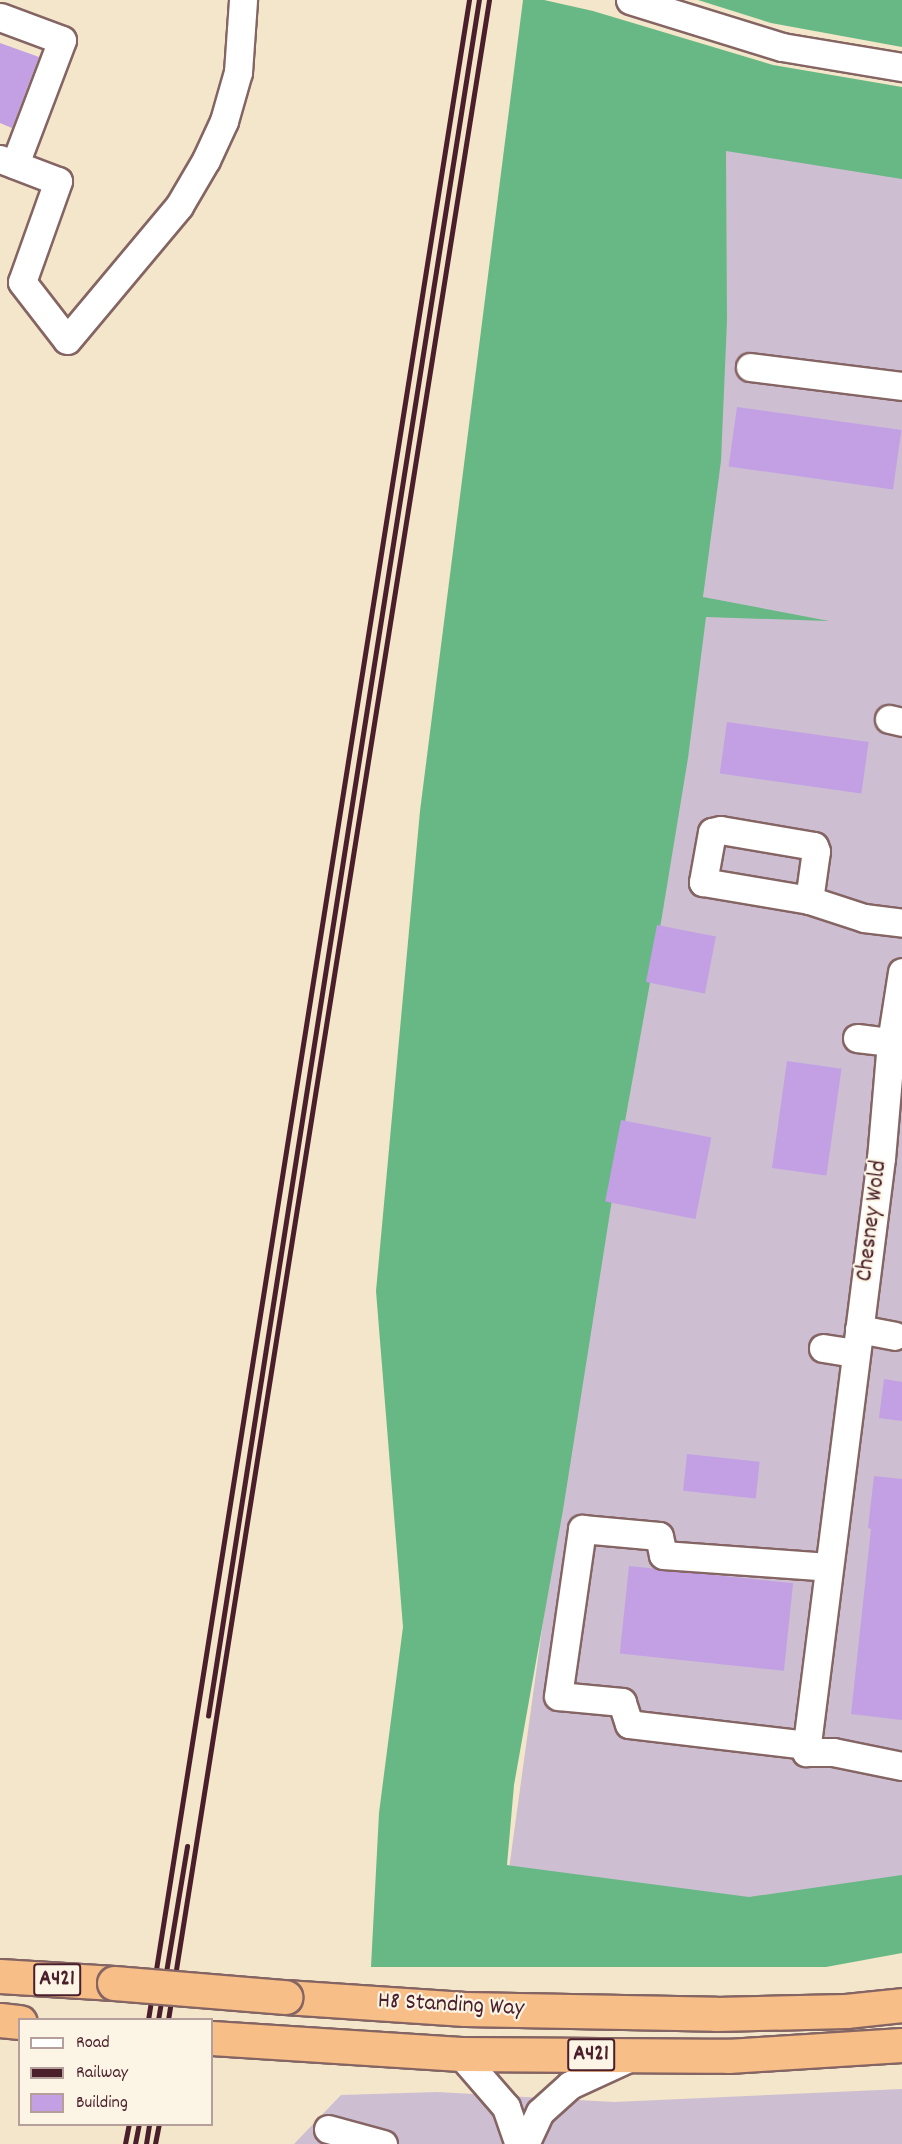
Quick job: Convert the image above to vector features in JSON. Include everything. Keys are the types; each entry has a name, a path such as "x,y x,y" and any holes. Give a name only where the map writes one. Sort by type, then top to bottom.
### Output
{"highway":[{"name":"H8 Standing Way","path":"0,1976 465,2009 716,2014 846,2011 902,2005"},
{"name":"A421","path":"0,2020 18,2022"},
{"name":"H8 Standing Way","path":"213,2038 460,2054 728,2056 902,2045"}],"street":[{"path":"0,17 62,40 8,161 58,181 22,282 67,340 171,215 206,160 224,121 238,72 243,0"},
{"path":"630,0 782,48 902,67"},
{"path":"750,367 902,386"},
{"path":"809,900 864,918 902,923"},
{"name":"Chesney Wold","path":"807,1745 848,1432 857,1341 891,1160 891,1042 902,978"},
{"path":"857,1038 891,1042"},
{"path":"823,1348 894,1336"},
{"path":"830,1567 663,1555 659,1536 582,1529 558,1696 622,1702 629,1724 807,1745 806,1752 833,1752 902,1766"},
{"path":"460,2054 506,2108 519,2144"},
{"path":"525,2144 540,2112 570,2085 638,2055"},
{"path":"328,2129 383,2144"}],"shaded area":[{"path":"902,121 902,1879 747,1899 509,1869 600,1208 702,616 726,151"},
{"path":"902,2089 902,2144 294,2144 341,2095 437,2092 614,2102"}],"green space":[{"path":"523,0 544,0 593,11 773,65 902,87 902,179 726,151 727,320 721,461 703,597 829,621 706,617 688,758 620,1149 563,1510 514,1785 507,1865 749,1897 902,1875 902,1953 826,1967 371,1967 379,1813 403,1627 376,1291 420,811"},
{"path":"698,0 902,0 902,47 771,23"}],"building":[{"path":"0,43 39,57 12,128 0,123"},
{"path":"737,407 901,430 893,490 729,466"},
{"path":"727,722 869,742 861,793 720,773"},
{"path":"657,925 716,936 705,993 646,982"},
{"path":"787,1061 841,1069 826,1176 772,1168"},
{"path":"621,1120 711,1138 695,1219 605,1201"},
{"path":"884,1379 902,1382 902,1421 879,1418"},
{"path":"687,1454 760,1462 756,1498 683,1491"},
{"path":"874,1476 902,1479 902,1720 851,1714 871,1529 868,1528"},
{"path":"629,1566 793,1583 784,1671 620,1654"}],"railway":[{"path":"148,2018 469,0"},
{"path":"208,1716 479,0"},
{"path":"168,2018 489,0"},
{"path":"158,2018 187,1846"},
{"path":"125,2144 129,2126"},
{"path":"135,2144 139,2126"},
{"path":"146,2144 149,2126"},
{"path":"155,2144 159,2126"}]}
